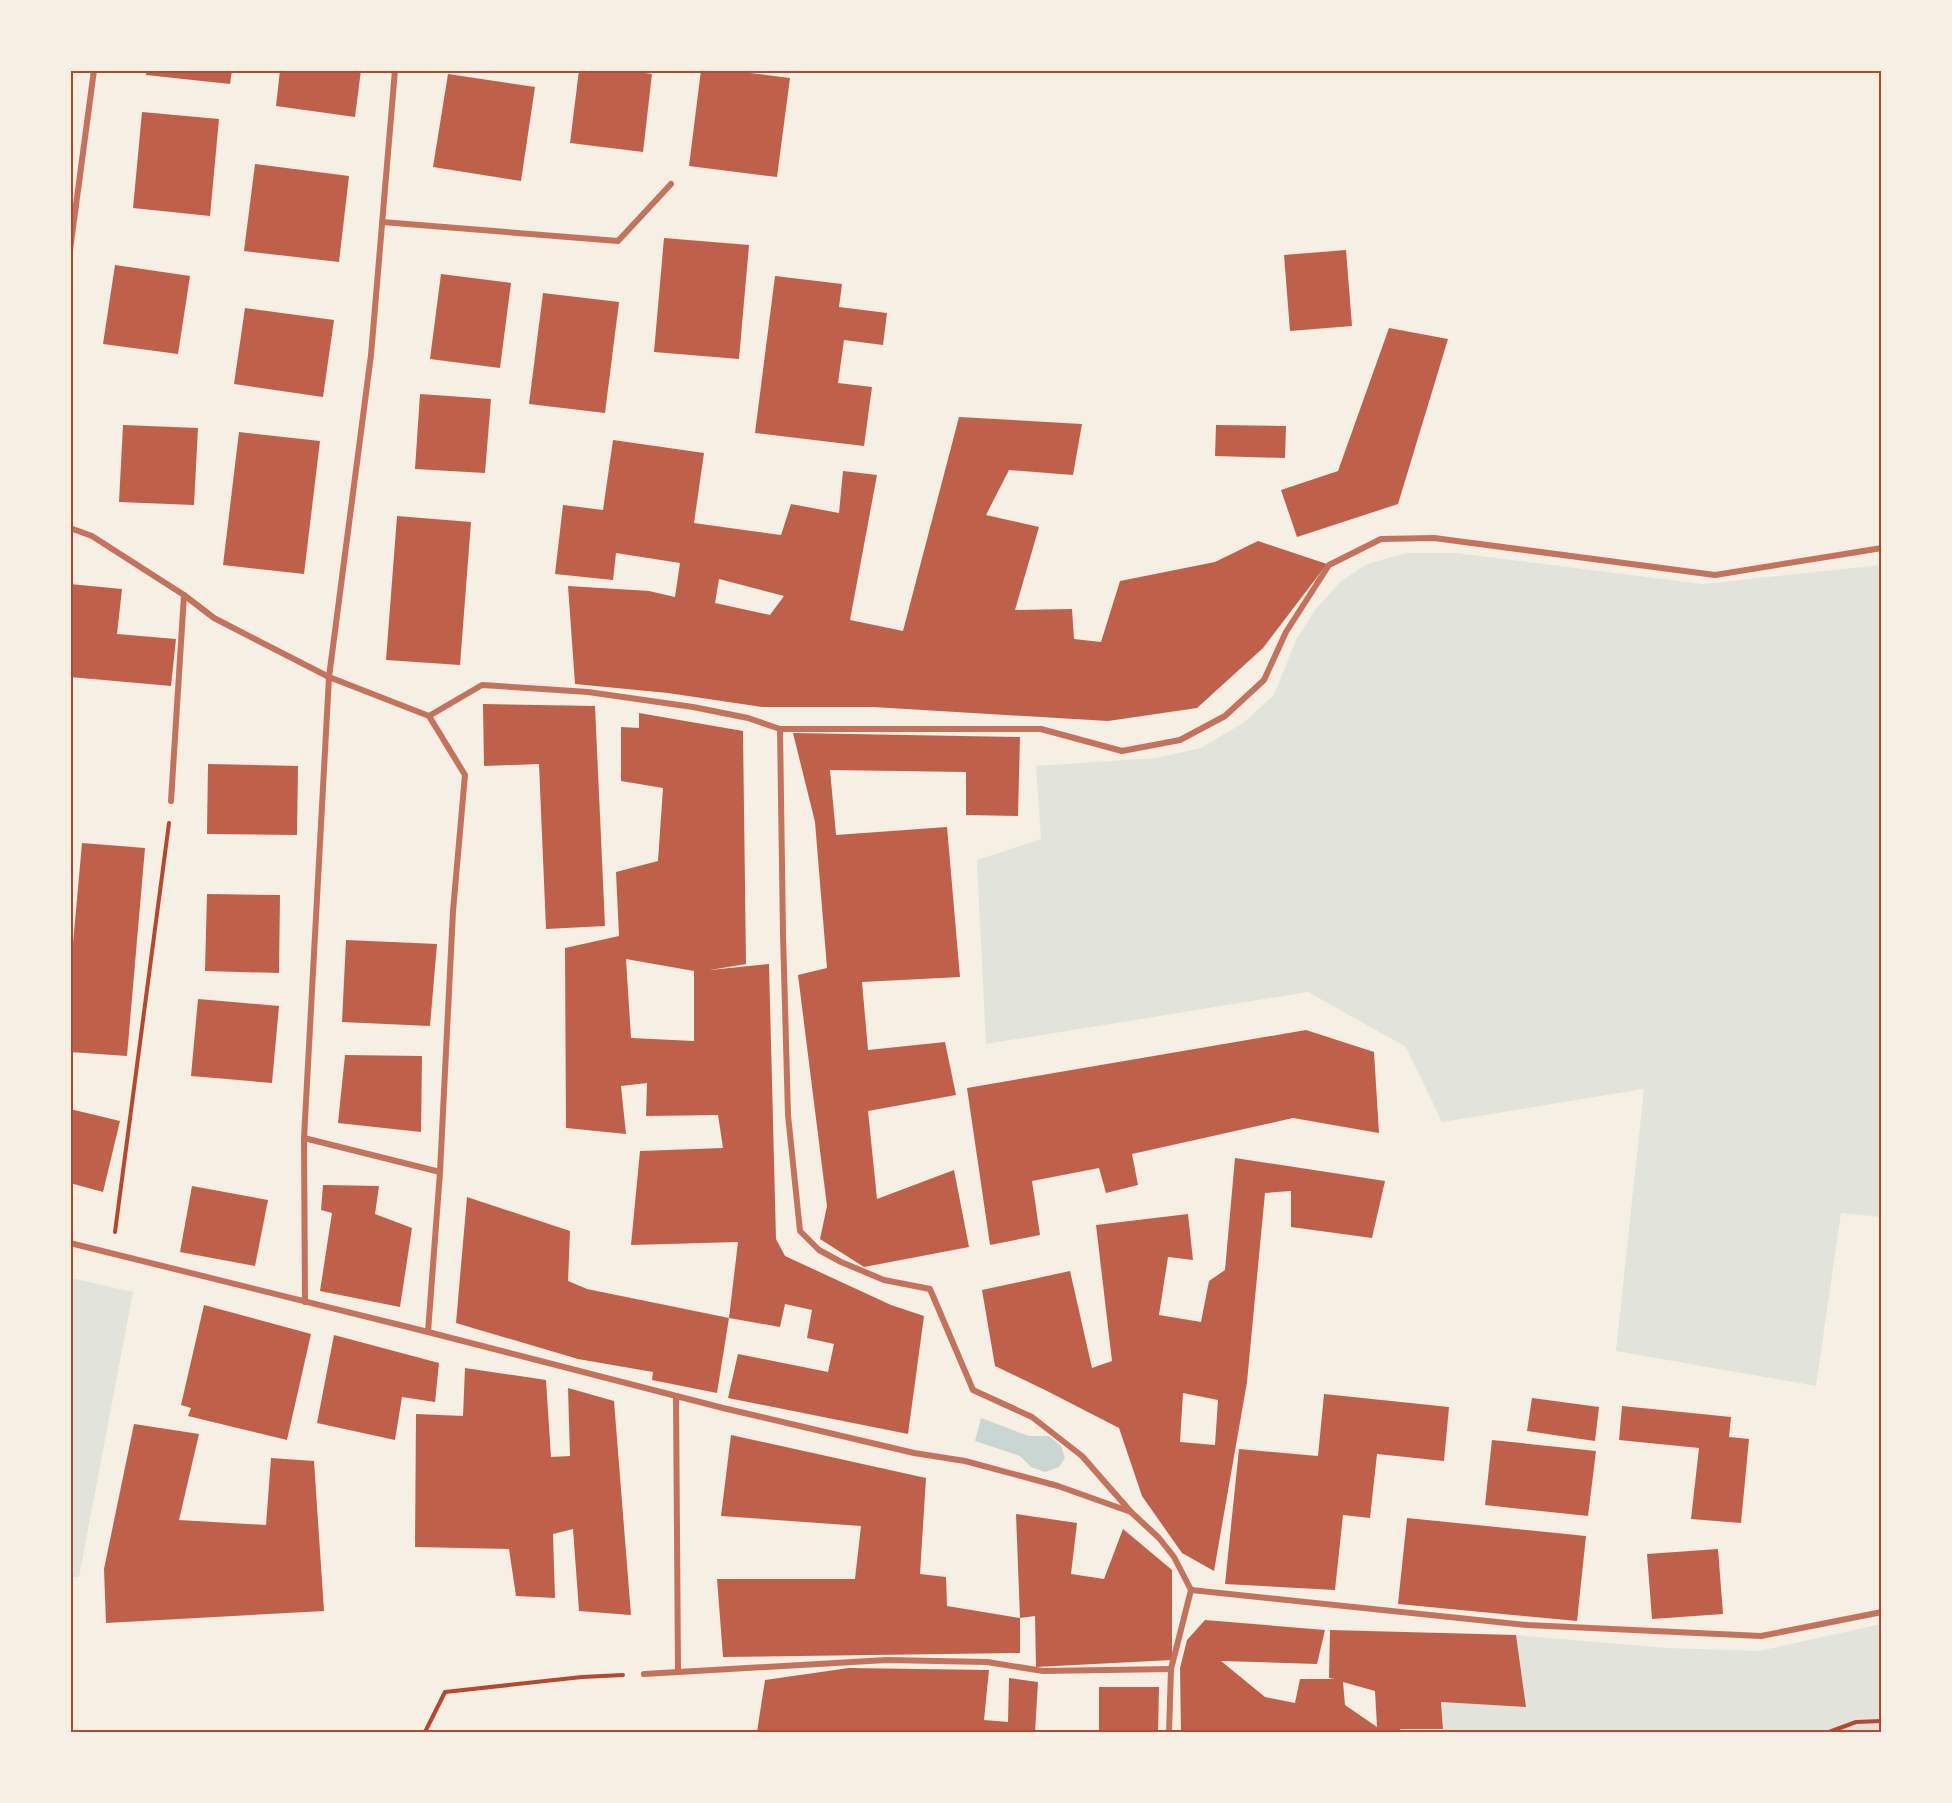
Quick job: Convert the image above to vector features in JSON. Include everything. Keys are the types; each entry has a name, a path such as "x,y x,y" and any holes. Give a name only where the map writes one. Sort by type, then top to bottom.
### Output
{"street":[{"path":"70,250 94,70"},
{"path":"305,1302 304,1138 329,677 371,355 395,70"},
{"path":"382,222 618,241 671,184"},
{"path":"70,528 92,536 184,595 214,618 329,677 429,716 465,775 453,911 440,1172 428,1332"},
{"path":"429,716 482,685 588,692 693,707 748,718 780,729 1041,729 1122,751 1180,740 1225,716 1264,680 1286,632 1329,565 1381,539 1434,538 1715,575 1881,548"},
{"path":"171,801 184,595"},
{"path":"780,729 788,1115 800,1231 819,1250 841,1262 884,1280 930,1289 973,1390 1032,1418 1082,1456 1174,1557 1191,1590 1171,1669 1169,1732"},
{"path":"304,1138 440,1172"},
{"path":"70,1243 914,1454 965,1461 1058,1486 1131,1512"},
{"path":"676,1396 678,1672"},
{"path":"1191,1590 1527,1625 1761,1636 1881,1612"},
{"path":"645,1674 887,1660 987,1662 1043,1671 1171,1669"}],"path":[{"path":"112,1253 171,801"},
{"path":"425,1732 445,1692 582,1677 645,1674"},
{"path":"1829,1732 1857,1722 1881,1721"}],"shaded area":[{"path":"1406,553 1456,553 1703,584 1881,565 1881,1217 1841,1213 1816,1386 1616,1351 1644,1089 1442,1122 1406,1047 1308,992 986,1044 977,860 1041,839 1036,766 1156,758 1201,748 1243,723 1274,695 1296,640 1315,610 1340,582 1367,564"},
{"path":"71,1278 133,1292 79,1577 70,1577"},
{"path":"981,1418 1029,1436 1049,1436 1061,1446 1065,1458 1059,1467 1045,1472 1031,1467 1020,1456 975,1441"},
{"path":"1881,1624 1881,1732 1441,1732 1443,1729 1441,1702 1526,1707 1516,1635 1668,1648 1759,1651"}],"building":[{"path":"147,70 232,70 230,84 146,75"},
{"path":"280,70 361,70 355,117 276,106"},
{"path":"579,70 624,70 652,74 643,152 570,143"},
{"path":"701,70 726,70 790,78 777,177 689,166"},
{"path":"448,74 535,87 521,181 433,167"},
{"path":"142,112 219,119 210,216 133,208"},
{"path":"255,164 349,176 339,262 244,251"},
{"path":"664,238 749,245 739,359 654,352"},
{"path":"1346,250 1352,326 1290,331 1284,255"},
{"path":"115,265 190,276 178,354 103,344"},
{"path":"441,274 511,283 500,368 430,359"},
{"path":"775,276 842,284 839,307 887,313 883,345 844,340 838,383 872,387 864,446 755,433"},
{"path":"543,293 619,302 605,413 529,404"},
{"path":"245,308 334,320 323,397 234,384"},
{"path":"1389,328 1448,339 1398,504 1297,537 1281,490 1338,471"},
{"path":"420,394 491,399 485,473 415,469"},
{"path":"959,417 1082,424 1073,475 1009,470 986,515 1039,527 1015,610 1072,609 1074,639 1101,642 1120,581 1215,562 1258,541 1327,564 1263,648 1197,708 1108,721 873,707 762,707 668,693 575,684 568,586 649,591 675,597 680,563 616,553 613,580 555,574 563,505 603,510 613,440 704,453 694,523 781,535 791,504 839,513 843,471 877,475 850,620 903,631","holes":["719,579 784,596 770,615 715,603"]},
{"path":"123,425 198,428 194,505 119,502"},
{"path":"1216,425 1286,426 1285,458 1215,456"},
{"path":"239,432 320,441 304,574 223,565"},
{"path":"397,516 471,522 460,665 386,660"},
{"path":"70,584 122,589 117,634 176,639 171,686 70,677"},
{"path":"483,704 595,706 605,926 546,929 539,764 484,766"},
{"path":"639,713 743,731 746,964 710,970 769,964 776,1239 785,1256 891,1305 924,1316 908,1434 728,1398 738,1354 828,1372 834,1344 807,1338 812,1310 785,1304 780,1327 729,1318 738,1242 631,1245 640,1151 723,1148 718,1115 646,1116 647,1083 621,1086 626,1134 566,1128 565,948 619,936 616,872 658,861 663,788 621,781 621,727 639,728","holes":["626,959 694,971 694,1041 631,1038"]},
{"path":"793,733 1020,737 1018,816 966,815 966,772 830,770 836,835 947,827 960,977 862,982 868,1050 945,1042 956,1095 868,1111 877,1199 954,1170 969,1247 864,1267 820,1239 827,1206 798,975 827,968 815,822"},
{"path":"208,764 298,766 297,835 207,834"},
{"path":"82,843 145,848 127,1056 70,1052 70,977"},
{"path":"207,894 280,895 279,973 205,971"},
{"path":"346,940 437,944 430,1026 342,1022"},
{"path":"198,999 279,1006 272,1083 191,1076"},
{"path":"1306,1030 1374,1052 1379,1133 1293,1118 1132,1154 1138,1185 1106,1193 1099,1168 1032,1181 1040,1235 990,1245 967,1088"},
{"path":"345,1055 422,1056 421,1132 338,1123"},
{"path":"70,1109 120,1121 103,1192 70,1183"},
{"path":"1235,1158 1385,1181 1372,1238 1291,1227 1291,1191 1265,1193 1247,1382 1214,1571 1182,1553 1142,1496 1119,1428 995,1366 982,1290 1070,1271 1092,1368 1112,1361 1096,1225 1188,1214 1193,1260 1168,1257 1159,1315 1201,1322 1209,1281 1225,1270","holes":["1183,1393 1218,1400 1215,1445 1180,1442"]},
{"path":"323,1185 379,1186 375,1214 412,1228 400,1307 320,1291 332,1213 321,1210"},
{"path":"192,1186 268,1200 255,1266 180,1252"},
{"path":"467,1197 570,1231 568,1281 587,1289 729,1318 717,1393 652,1380 653,1372 578,1359 456,1323"},
{"path":"204,1305 311,1334 287,1440 188,1416 191,1408 181,1405"},
{"path":"334,1335 439,1363 435,1402 402,1397 395,1440 317,1423"},
{"path":"465,1368 546,1380 551,1457 570,1456 568,1388 614,1401 631,1615 579,1611 573,1529 553,1534 555,1598 516,1596 509,1549 415,1547 416,1414 463,1416"},
{"path":"1324,1394 1449,1407 1444,1461 1377,1454 1370,1518 1343,1515 1335,1590 1225,1584 1239,1449 1318,1456"},
{"path":"1532,1398 1599,1407 1595,1441 1527,1431"},
{"path":"1622,1406 1731,1417 1729,1437 1749,1439 1741,1523 1691,1519 1699,1448 1619,1440"},
{"path":"134,1424 199,1434 179,1520 266,1525 271,1458 314,1461 324,1611 106,1623 104,1569"},
{"path":"731,1435 926,1478 920,1574 946,1577 947,1606 1020,1618 1020,1653 723,1657 717,1579 855,1579 861,1526 721,1516"},
{"path":"1492,1440 1596,1451 1588,1516 1485,1505"},
{"path":"1016,1514 1077,1523 1071,1574 1104,1579 1123,1529 1172,1570 1172,1660 1036,1667 1035,1616 1020,1618"},
{"path":"1407,1518 1586,1536 1577,1621 1398,1604"},
{"path":"1718,1549 1723,1614 1652,1619 1647,1554"},
{"path":"1205,1620 1325,1630 1317,1664 1221,1661 1265,1697 1295,1703 1300,1679 1335,1679 1329,1678 1330,1630 1516,1635 1526,1707 1441,1702 1443,1729 1400,1729 1401,1732 1181,1732 1180,1668 1187,1640","holes":["1343,1682 1375,1691 1377,1727 1345,1705"]},
{"path":"849,1668 989,1670 984,1720 1008,1722 1009,1678 1038,1682 1035,1732 757,1732 765,1680"},
{"path":"1099,1687 1159,1687 1158,1732 1099,1732"}]}
